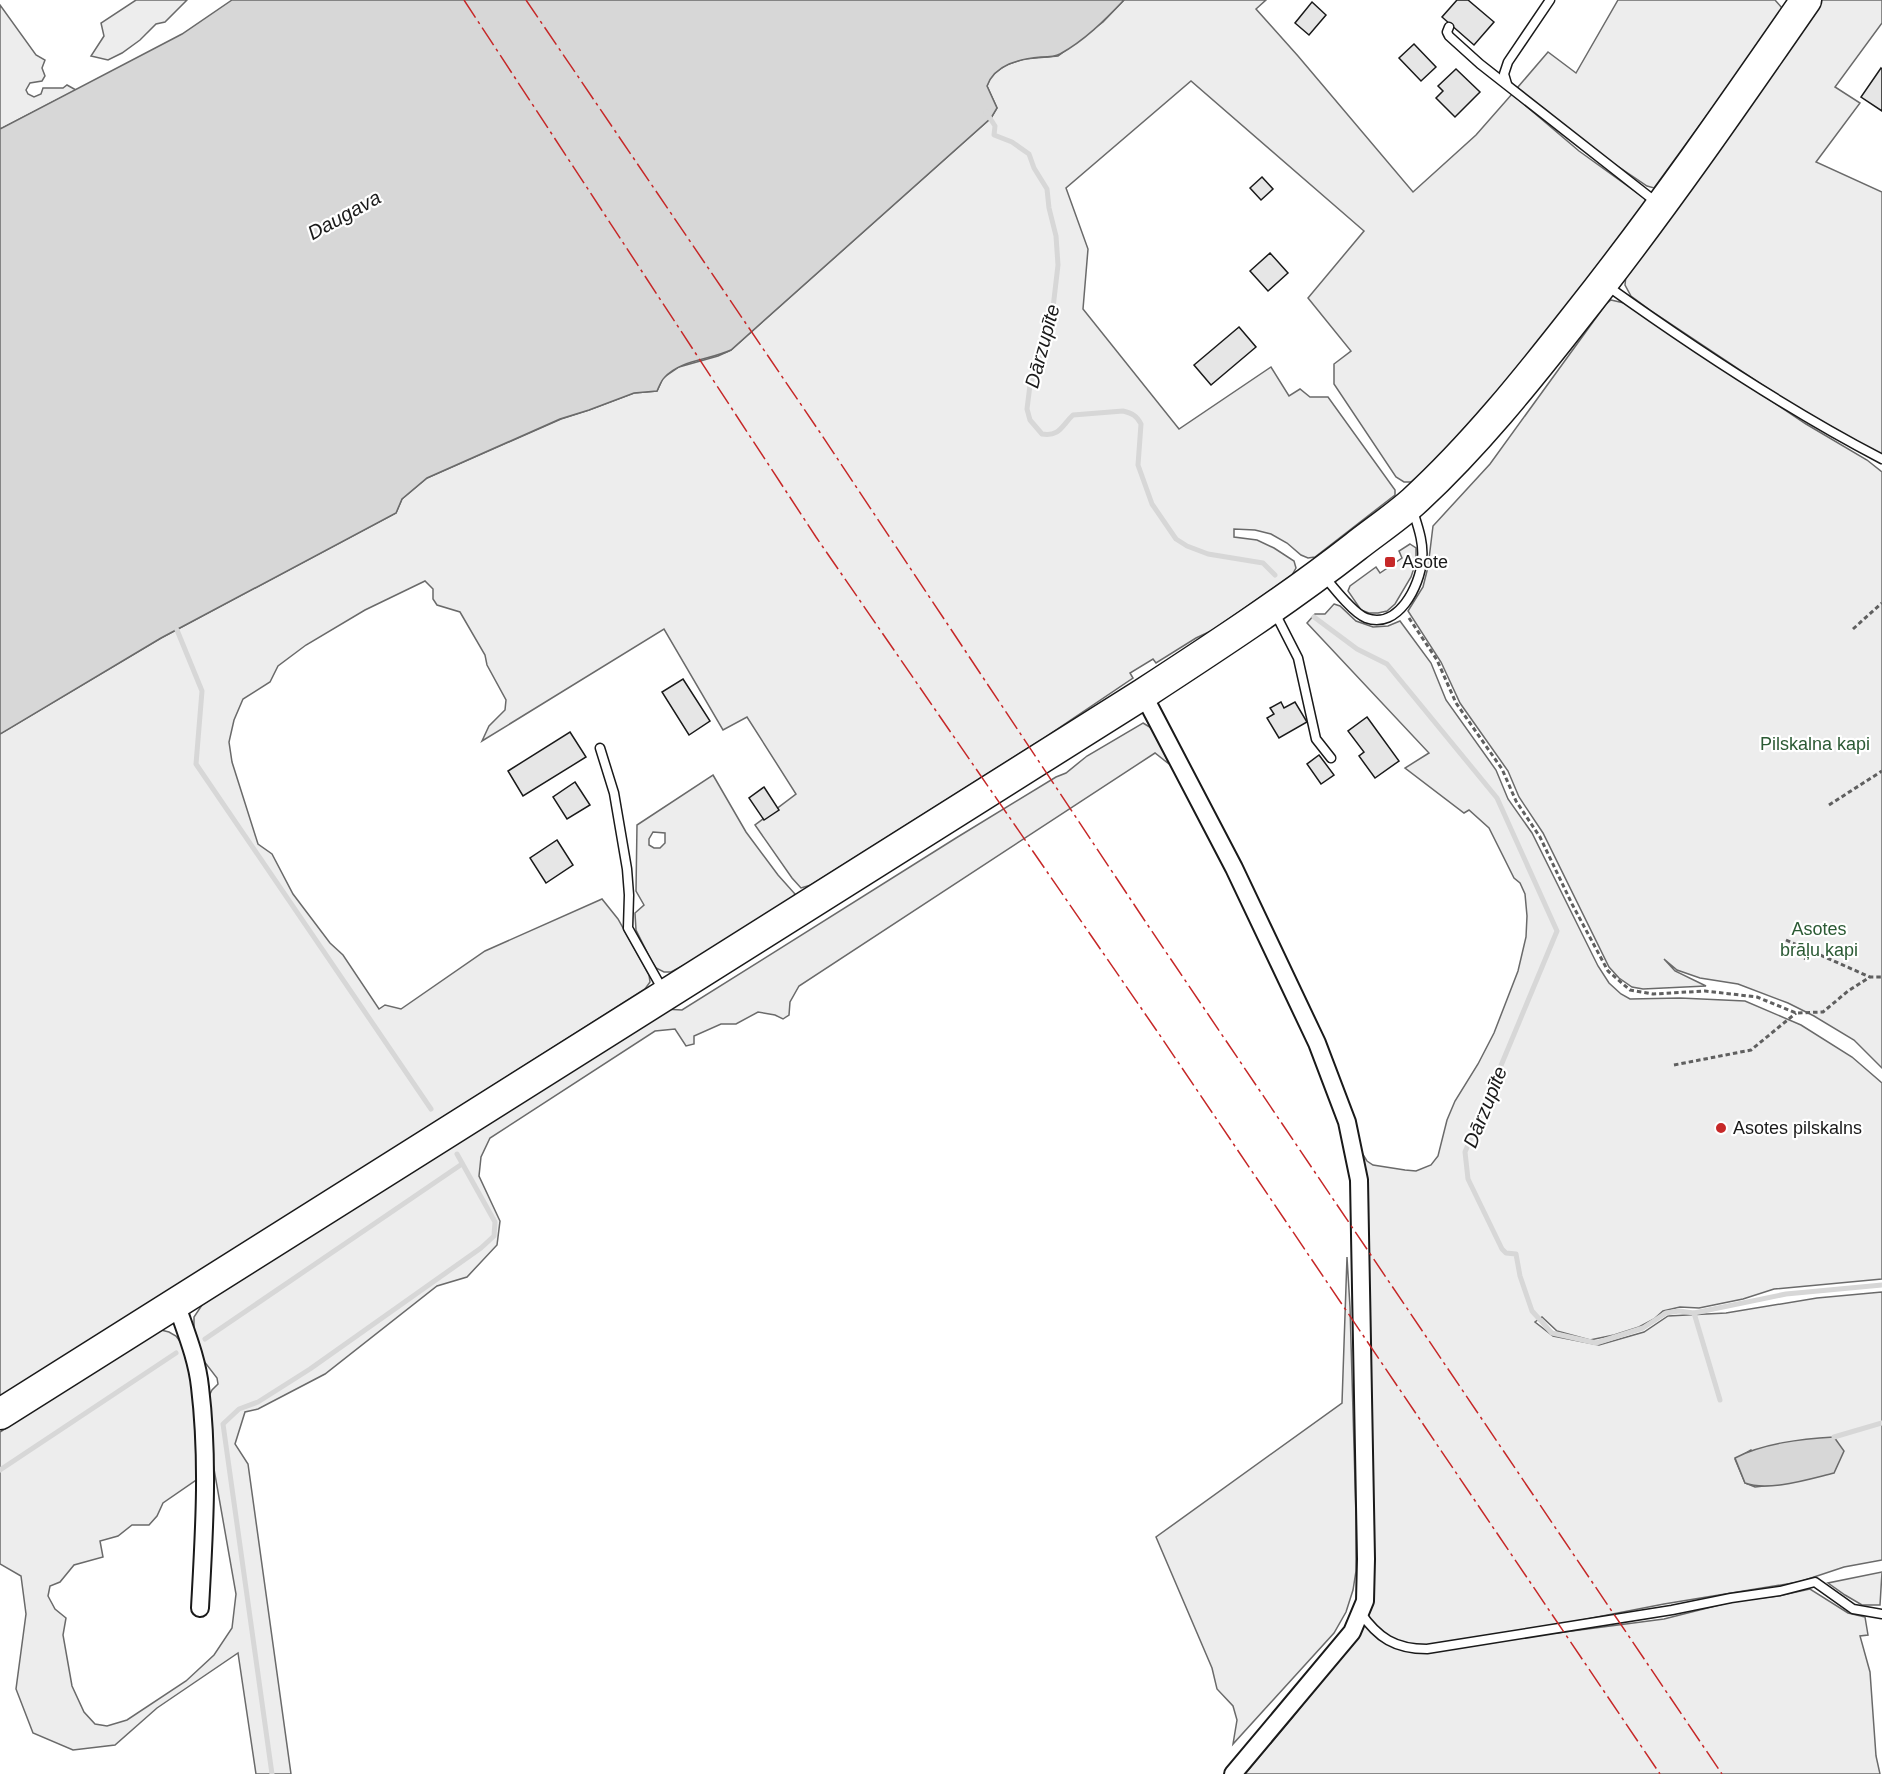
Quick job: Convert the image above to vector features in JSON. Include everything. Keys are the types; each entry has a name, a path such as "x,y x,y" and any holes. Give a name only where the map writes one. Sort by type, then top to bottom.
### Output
{"highway":[{"path":"0,1414 1143,694 1272,608 1411,504 1490,422 1604,283 1661,206 1799,5"}],"street":[{"path":"1143,694 1234,868 1317,1043 1347,1122 1359,1180 1365,1601 1352,1632 1233,1774"},
{"path":"176,1303 193,1355 200,1386 206,1489 200,1608"}],"lane":[{"path":"1507,84 1504,74 1508,62 1550,0"},
{"path":"1449,27 1447,32 1449,36 1661,206"},
{"path":"1604,283 1775,399 1835,435 1882,459"},
{"path":"1321,573 1360,616 1367,619 1384,619 1394,614 1417,584 1422,561 1421,539 1411,504"},
{"path":"1272,608 1298,658 1316,739 1331,758"},
{"path":"600,748 614,793 627,869 628,928 666,994"},
{"path":"1360,1611 1369,1624 1386,1640 1398,1646 1420,1649 1672,1610 1780,1591 1815,1582 1853,1609 1882,1614"}],"path":[{"path":"1853,629 1882,603"},
{"path":"1402,606 1437,660 1456,703 1502,769 1516,801 1540,837 1608,971 1630,990 1653,994 1705,991 1757,997 1796,1013 1823,1012 1848,991 1870,977"},
{"path":"1829,805 1882,771"},
{"path":"1786,940 1870,977 1882,977"},
{"path":"1805,960 1809,950"},
{"path":"1674,1065 1751,1050 1796,1013"}],"shaded area":[{"path":"136,0 187,0 165,22 156,24 122,53 108,60 91,56 104,36 101,23"},
{"path":"1124,0 1266,0 1256,9 1413,192 1476,135 1512,94 1579,151 1647,200 1604,260 1514,373 1428,468 1411,482 1404,482 1396,477 1334,384 1334,364 1351,351 1308,298 1364,231 1191,81 1066,188 1088,249 1083,309 1179,429 1271,367 1289,396 1300,389 1310,397 1328,397 1395,490 1395,495 1315,557 1308,558 1301,555 1287,543 1271,534 1255,530 1234,529 1234,537 1257,540 1294,561 1296,568 1292,575 1211,631 1156,663 1153,659 1130,673 1133,678 1041,740 811,885 801,888 755,825 796,794 747,717 723,730 664,629 482,741 489,726 505,710 506,700 487,665 485,655 460,612 437,605 433,599 433,589 425,581 365,610 306,645 278,666 270,682 243,699 234,720 229,742 232,762 258,844 272,854 293,894 330,943 343,955 379,1009 385,1005 401,1009 485,951 602,899 618,919 649,975 650,982 645,989 0,1398 0,734 161,638 396,513 402,499 427,478 561,419 634,393 657,391 663,378 679,367 731,350 991,118 997,108 987,86 991,76 1006,65 1024,59 1058,56 1103,22"},
{"path":"1618,0 1775,0 1782,8 1753,52 1654,188 1647,186 1582,142 1542,107 1520,92 1518,87 1548,52 1576,73"},
{"path":"1822,0 1882,0 1882,23 1835,87 1860,103 1816,162 1882,192 1882,455 1794,406 1650,310 1631,296 1625,285 1626,275 1737,123"},
{"path":"0,5 36,55 45,60 42,68 45,76 42,81 30,83 26,90 28,94 34,97 41,94 43,88 63,88 67,85 76,90 0,129"},
{"path":"1611,300 1624,303 1806,424 1867,460 1882,472 1882,1068 1854,1040 1814,1016 1788,1003 1738,984 1700,978 1677,970 1664,959 1675,971 1706,986 1643,989 1632,987 1619,978 1609,967 1543,833 1519,797 1508,771 1460,703 1441,662 1408,611 1423,587 1433,526 1490,464"},
{"path":"1410,544 1416,548 1416,562 1411,577 1395,604 1387,611 1378,613 1361,610 1348,591 1350,586 1376,567 1380,573 1402,558 1399,551"},
{"path":"1334,604 1340,606 1356,621 1373,627 1388,626 1400,621 1431,663 1446,700 1496,770 1508,799 1532,833 1598,966 1609,983 1621,994 1630,999 1680,998 1745,1001 1801,1025 1852,1057 1882,1083 1882,1279 1774,1289 1743,1299 1699,1308 1680,1307 1663,1311 1639,1327 1590,1340 1557,1331 1542,1317 1535,1322 1553,1336 1599,1345 1644,1332 1668,1316 1726,1313 1817,1298 1882,1292 1882,1560 1844,1567 1799,1582 1664,1604 1551,1626 1557,1633 1664,1619 1735,1601 1778,1596 1810,1589 1848,1613 1865,1617 1868,1635 1860,1636 1870,1672 1876,1756 1880,1774 1245,1774 1359,1633 1369,1612 1359,1156 1362,1153 1373,1165 1416,1171 1431,1165 1438,1156 1447,1120 1455,1101 1494,1033 1518,971 1526,937 1525,894 1520,883 1514,878 1489,828 1469,810 1464,813 1405,768 1429,753 1307,623 1315,614 1325,614","holes":["1751,1450 1783,1484 1755,1487 1745,1483 1735,1459"]},
{"path":"1143,723 1153,729 1169,764 1155,753 799,986 790,1002 789,1015 783,1019 758,1012 736,1024 721,1024 694,1036 694,1044 686,1046 675,1029 655,1031 490,1138 481,1157 479,1176 500,1221 497,1245 467,1277 437,1286 325,1374 258,1409 245,1412 235,1444 248,1464 291,1774 256,1774 238,1653 157,1708 115,1745 73,1750 33,1733 16,1689 26,1614 21,1576 0,1564 0,1432 151,1334 161,1330 169,1332 176,1336 182,1344 194,1387 199,1478 163,1503 157,1516 149,1525 132,1525 118,1536 100,1541 103,1557 74,1565 60,1582 50,1586 48,1596 55,1609 66,1618 63,1635 72,1686 84,1712 95,1724 107,1726 127,1720 186,1681 214,1655 232,1628 236,1594 208,1435 209,1396 218,1384 217,1378 200,1356 194,1336 194,1317 202,1305 664,1009 682,1010"},
{"path":"713,775 746,832 795,894 792,899 688,963 671,972 664,972 656,968 652,962 636,930 635,913 644,905 636,891 637,825","holes":["653,832 665,833 665,843 660,848 649,845"]},
{"path":"1347,1257 1356,1517 1356,1571 1353,1590 1346,1612 1334,1633 1233,1744 1237,1720 1233,1706 1217,1689 1212,1668 1156,1537 1342,1403"},
{"path":"1882,1572 1880,1605 1862,1605 1828,1583"}],"water":[{"name":"Daugava","path":"232,0 1124,0 1069,49 1053,56 1017,61 996,72 987,86 997,108 991,118 731,350 678,367 664,378 657,391 634,393 560,419 427,478 402,499 396,513 161,638 0,734 0,129 182,34"},
{"path":"1834,1437 1844,1451 1834,1473 1801,1481 1765,1486 1745,1483 1735,1458 1770,1445"}],"building":[{"path":"1457,0 1468,0 1494,22 1474,45 1442,17"},
{"path":"1312,2 1326,15 1309,35 1295,23"},
{"path":"1414,44 1436,67 1421,81 1399,58"},
{"path":"1456,69 1480,92 1455,117 1436,98 1443,91 1438,86"},
{"path":"1882,69 1882,111 1861,97"},
{"path":"1262,177 1273,189 1261,200 1250,188"},
{"path":"1270,253 1288,273 1268,291 1250,271"},
{"path":"1239,327 1256,347 1211,385 1194,365"},
{"path":"683,679 710,721 689,735 662,692"},
{"path":"1281,702 1284,708 1295,702 1307,722 1279,738 1267,718 1274,714 1270,708"},
{"path":"1367,717 1399,761 1375,778 1359,756 1364,752 1348,731"},
{"path":"570,732 586,757 523,796 508,771"},
{"path":"1319,755 1334,775 1321,784 1307,764"},
{"path":"575,782 590,805 567,819 553,797"},
{"path":"764,787 779,810 764,820 749,798"},
{"path":"557,840 573,865 546,883 530,858"}],"waterway":[{"name":"Dārzupīte","path":"986,112 995,126 994,135 1012,142 1029,154 1034,168 1047,189 1056,236 1058,265 1051,325 1030,385 1027,409 1030,420 1042,434 1053,434 1073,415 1123,411 1134,415 1141,424 1138,465 1152,504 1176,539 1208,554 1263,563 1275,575"},
{"name":"Dārzupīte","path":"1314,617 1357,649 1387,664 1497,798 1557,931 1465,1152 1468,1179 1502,1249 1506,1253 1516,1254 1520,1276 1532,1311 1552,1333 1596,1343 1643,1328 1666,1313 1679,1311 1694,1313 1786,1294 1882,1285"},
{"path":"177,630 202,691 196,764 431,1109"},
{"path":"272,1774 223,1424 239,1409 258,1402 310,1369 481,1248 494,1236 495,1222 457,1154"},
{"path":"205,1339 462,1164"},
{"path":"1694,1313 1720,1400"},
{"path":"0,1470 176,1353"},
{"path":"1834,1437 1882,1423"}],"power":[{"path":"464,0 816,537 1159,1034 1660,1774"},
{"path":"526,0 819,431 1147,924 1722,1774"}],"place":[{"name":"Asote","path":"1390,562"},
{"name":"Asotes pilskalns","path":"1721,1128"}],"park label":[{"name":"Pilskalna kapi","path":"1815,744"},
{"name":"Asotes brāļu kapi","path":"1819,939"}]}
